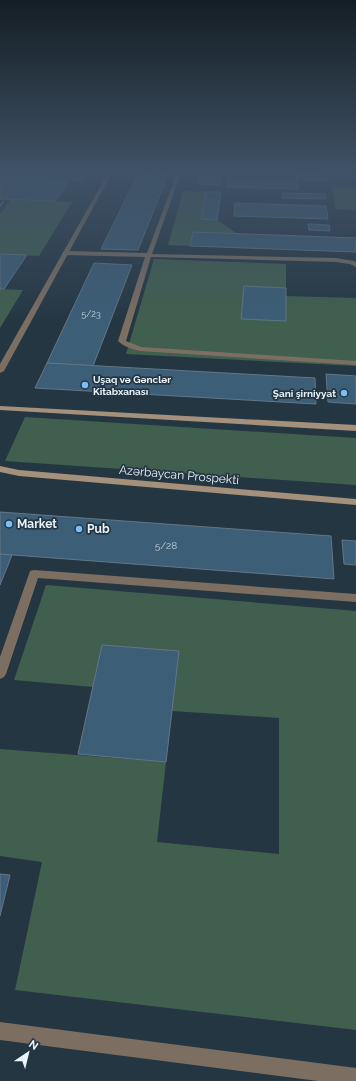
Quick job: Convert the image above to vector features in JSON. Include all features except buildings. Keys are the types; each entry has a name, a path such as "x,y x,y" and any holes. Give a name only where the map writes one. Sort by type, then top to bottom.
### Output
{"main road":[{"path":"0,408 356,428"},
{"name":"Azərbaycan Prospekti","path":"0,469 19,473 356,502"}],"street":[{"path":"0,371 82,223"},
{"path":"161,223 122,341 125,344 140,349 356,363"},
{"path":"65,253 336,260 352,262 356,265"},
{"path":"0,674 34,574 356,598"},
{"path":"0,1031 356,1076"}],"green space":[{"path":"0,223 59,223 39,256 0,254"},
{"path":"174,223 222,223 238,234 193,232 190,246 168,245"},
{"path":"154,259 286,264 286,288 244,286 241,319 286,321 286,296 356,298 356,366 126,354"},
{"path":"0,289 23,290 0,328"},
{"path":"25,417 356,438 356,485 5,461"},
{"path":"46,585 356,611 356,1030 15,990 42,862 0,856 0,749 166,762 157,842 279,854 279,718 172,711 179,651 102,645 93,687 14,680"}],"place":[{"name":"Uşaq və Gənclər Kitabxanası","path":"85,385"},
{"name":"Şani şirniyyat","path":"344,393"},
{"name":"Market","path":"9,524"},
{"name":"Pub","path":"79,529"}]}
